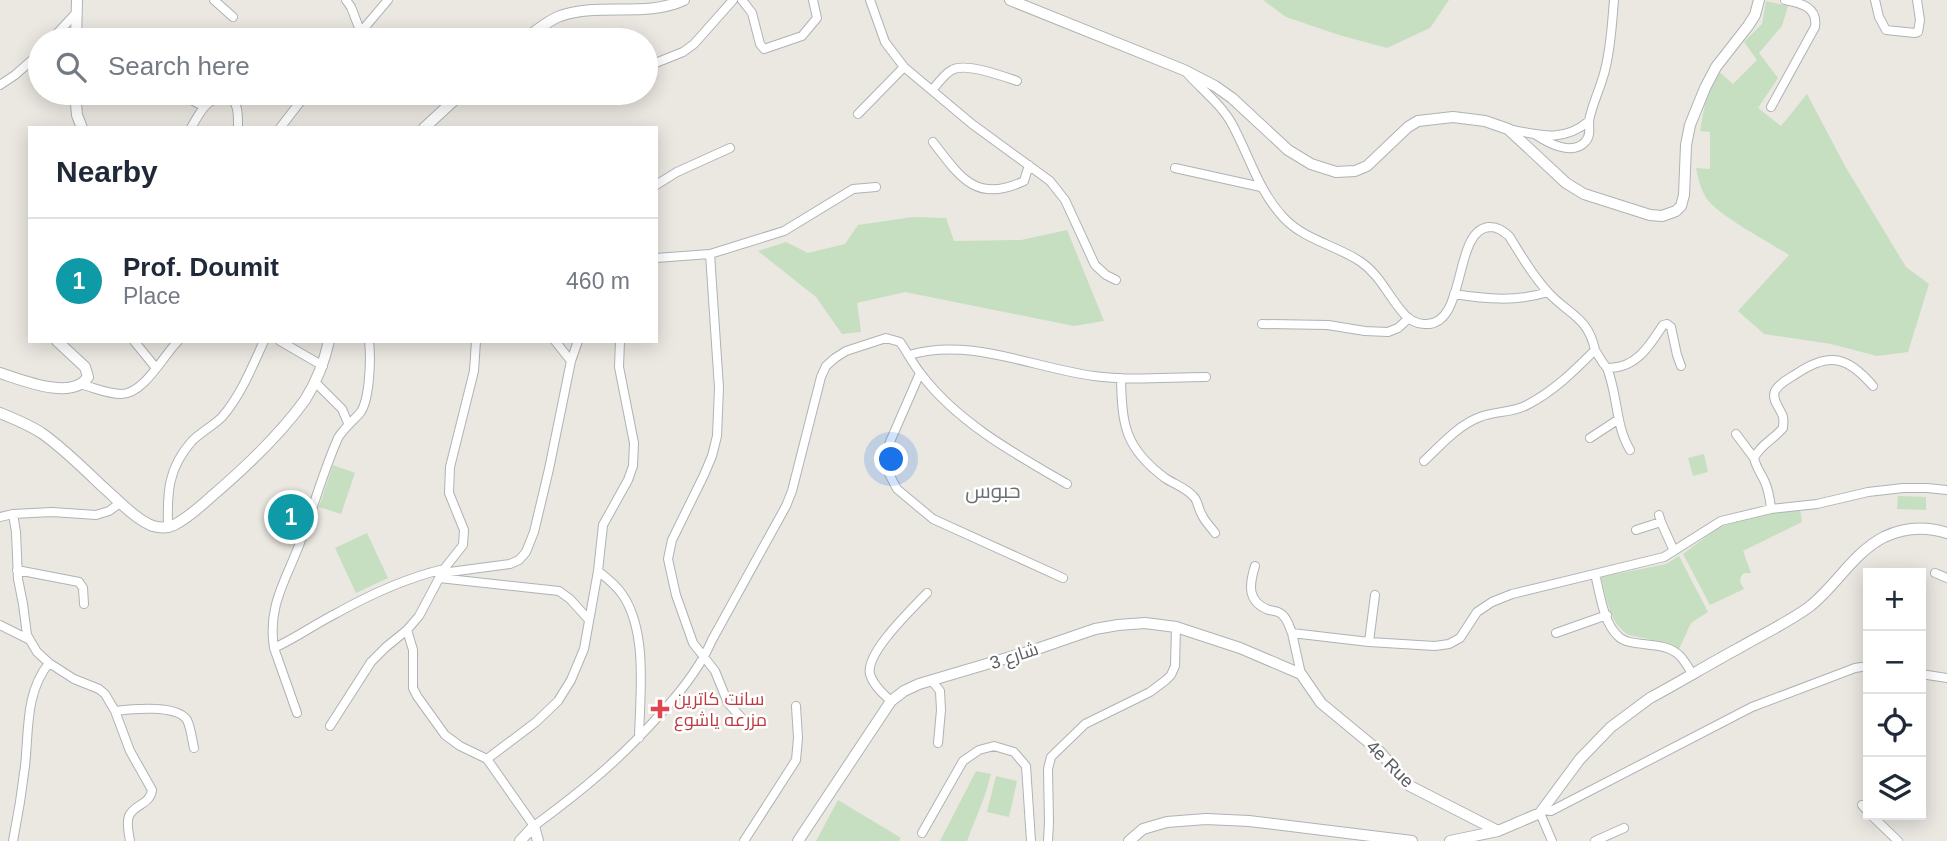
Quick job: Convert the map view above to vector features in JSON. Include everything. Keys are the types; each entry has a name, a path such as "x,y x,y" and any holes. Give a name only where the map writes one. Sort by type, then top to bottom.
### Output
{"street":[{"path":"76,28 77,0"},
{"path":"214,0 233,17"},
{"path":"346,0 359,28"},
{"path":"365,28 388,0"},
{"path":"541,28 558,17 596,9 658,8 684,0"},
{"path":"658,62 683,52 694,44 733,0"},
{"path":"742,0 752,13 760,44 764,49 802,36 817,18 813,0"},
{"path":"870,0 886,43 904,67 972,124 1059,190 1090,256 1106,275 1116,280"},
{"path":"1010,0 1184,70 1215,86 1232,98 1288,150 1311,164 1336,172 1355,171 1367,166 1408,127 1418,121 1453,117 1485,121 1536,135 1565,135 1590,121"},
{"path":"1536,135 1555,146 1578,146 1587,141 1610,47 1614,0"},
{"path":"1508,129 1566,183 1584,194 1650,215 1669,215 1681,206 1690,125 1705,88 1716,68 1755,15 1759,0"},
{"path":"1771,107 1815,27 1816,20 1809,7 1798,1 1785,0"},
{"path":"1875,0 1886,30 1915,33 1918,32 1920,20 1917,0"},
{"path":"62,28 77,12"},
{"path":"0,85 28,64"},
{"path":"858,114 904,67"},
{"path":"932,90 953,69 962,67 1017,81"},
{"path":"1184,70 1230,121 1261,187 1283,218 1301,232 1364,264 1379,278 1400,309 1418,324 1436,324 1448,309 1472,238 1487,227 1503,230 1534,276 1590,332 1595,350 1607,368 1615,392 1621,433 1630,450"},
{"path":"76,105 81,126"},
{"path":"237,105 238,126"},
{"path":"282,126 298,105"},
{"path":"426,126 449,105"},
{"path":"192,126 203,106"},
{"path":"933,142 968,182 982,190 1006,189 1024,181 1029,166"},
{"path":"658,184 730,148"},
{"path":"1175,168 1261,187"},
{"path":"658,258 710,254 784,231 853,190 876,187"},
{"path":"710,254 719,388 717,436 704,475 672,540 668,559 676,595 696,648 715,671 728,703 747,724"},
{"path":"1454,294 1511,299 1548,292"},
{"path":"1262,324 1328,325 1388,332 1398,328 1409,318"},
{"path":"1607,368 1622,368 1631,364 1653,341 1662,326 1667,324 1671,327 1681,366"},
{"path":"520,841 534,826 585,788 639,738 675,698 705,657 786,506 821,377 826,366 835,358 846,351 886,338 900,342 920,373 940,395 978,428 1004,448 1067,484"},
{"path":"59,343 85,367 88,377 83,385"},
{"path":"136,343 156,368"},
{"path":"0,373 37,384 74,388 83,385 124,394 139,387 176,343"},
{"path":"168,527 171,474 193,440 221,418 240,392 263,343"},
{"path":"283,343 323,366"},
{"path":"0,413 43,434 120,503 149,524 168,527 198,508 258,454 305,400 323,366 329,343"},
{"path":"297,713 274,648 272,627 277,597 301,542 331,453 348,423 364,405 370,360 369,343"},
{"path":"330,726 371,662 407,630 425,607 442,573 460,550 464,540 463,524 451,500 449,475 474,371 476,343"},
{"path":"557,343 571,361"},
{"path":"274,648 296,638 335,613 404,580 510,564 519,560 526,552 541,506 571,361 577,343"},
{"path":"487,759 536,722 558,701 577,668 584,649 603,525 632,473 632,431 619,367 620,343"},
{"path":"909,355 944,349 1033,363 1074,373 1121,378 1206,377"},
{"path":"1424,461 1470,421 1529,404 1571,374 1595,350"},
{"path":"1754,458 1783,428 1782,415 1774,394 1776,390 1805,368 1833,360 1846,361 1862,372 1873,386"},
{"path":"920,373 886,451 885,466 897,489 933,519 1063,578"},
{"path":"1121,378 1124,421 1135,449 1146,464 1194,496 1201,515 1215,533"},
{"path":"315,382 342,408 348,423"},
{"path":"1590,438 1619,419"},
{"path":"1736,434 1754,458 1766,483 1771,509"},
{"path":"1292,633 1436,646 1460,638 1478,612 1492,602 1512,594 1664,557 1721,521 1868,492 1903,488 1947,491"},
{"path":"0,517 13,513 52,512 96,515 109,511 120,503"},
{"path":"13,513 17,570 25,629 29,639 37,652 49,663 74,679 103,692 115,711 130,751 153,791 149,799 129,815 130,841"},
{"path":"1636,530 1660,518 1674,551"},
{"path":"1541,811 1580,759 1611,727 1650,698 1786,623 1811,606 1862,553 1882,538 1924,527 1947,533"},
{"path":"1255,566 1250,582 1252,596 1257,603 1284,616 1292,633 1301,674"},
{"path":"17,570 79,582 83,588 84,604"},
{"path":"598,571 621,593 637,629 639,738"},
{"path":"442,573 559,591 589,620"},
{"path":"1935,573 1947,578"},
{"path":"1595,574 1611,627 1618,638 1667,648 1680,656 1693,675"},
{"path":"891,701 873,682 869,667 877,649 927,593"},
{"path":"1369,642 1375,595"},
{"path":"1556,633 1607,615"},
{"name":"شارع 3","path":"799,841 891,701 919,684 1095,629 1145,623 1176,627 1240,648 1301,674"},
{"path":"0,625 29,639"},
{"path":"1048,841 1048,769 1051,757 1085,724 1150,692 1167,680 1175,666 1176,627"},
{"path":"407,630 413,650 413,688 417,696 445,735 460,746 487,759 534,826 538,841"},
{"path":"13,841 31,698 49,663"},
{"path":"1450,841 1498,831 1541,811 1551,811 1752,707 1863,667"},
{"name":"4e Rue","path":"1301,674 1321,703 1379,751 1410,786 1498,831"},
{"path":"1926,675 1947,678"},
{"path":"932,681 940,691 942,710 938,743"},
{"path":"744,841 796,760 796,706"},
{"path":"115,711 151,709 182,716 187,722 194,748"},
{"path":"922,833 963,761 979,750 994,746 1014,752 1026,766 1031,841"},
{"path":"1541,811 1552,841"},
{"path":"1129,841 1137,833 1151,826 1206,819 1249,821 1412,841"},
{"path":"1876,820 1898,841"},
{"path":"1595,841 1624,828"}],"green space":[{"path":"1263,0 1449,0 1430,28 1387,48 1286,17"},
{"path":"1766,1 1788,6 1782,26 1759,53 1778,78 1758,108 1781,126 1807,94 1845,166 1906,267 1929,284 1908,352 1877,356 1831,344 1764,334 1738,311 1789,255 1713,206 1703,192 1696,168 1710,169 1710,132 1700,131 1706,98 1718,71 1733,84 1757,60 1744,42 1762,24"},
{"path":"913,217 946,218 954,241 1021,240 1067,230 1104,321 1074,326 905,292 857,303 861,332 842,334 816,297 758,251 786,242 808,253 845,244 858,225"},
{"path":"1704,454 1708,472 1693,476 1688,458"},
{"path":"333,465 355,473 341,514 319,507"},
{"path":"1898,496 1926,497 1926,510 1897,509"},
{"path":"1800,509 1802,522 1743,551 1751,573 1741,576 1740,582 1744,589 1710,605 1683,554 1718,528 1764,512"},
{"path":"367,533 388,578 356,593 335,548"},
{"path":"1679,556 1708,612 1691,623 1679,649 1668,643 1629,635 1613,617 1601,577 1666,564"},
{"path":"976,771 991,774 967,841 940,841"},
{"path":"996,776 1017,781 1009,817 987,812"},
{"path":"838,800 901,838 899,841 816,841"}],"place":[{"name":"Prof. Doumit","path":"291,517"},
{"name":"سانت كاترين مزرعه ياشوع","path":"660,709"}],"district":[{"name":"حبوس","path":"993,491"}]}
